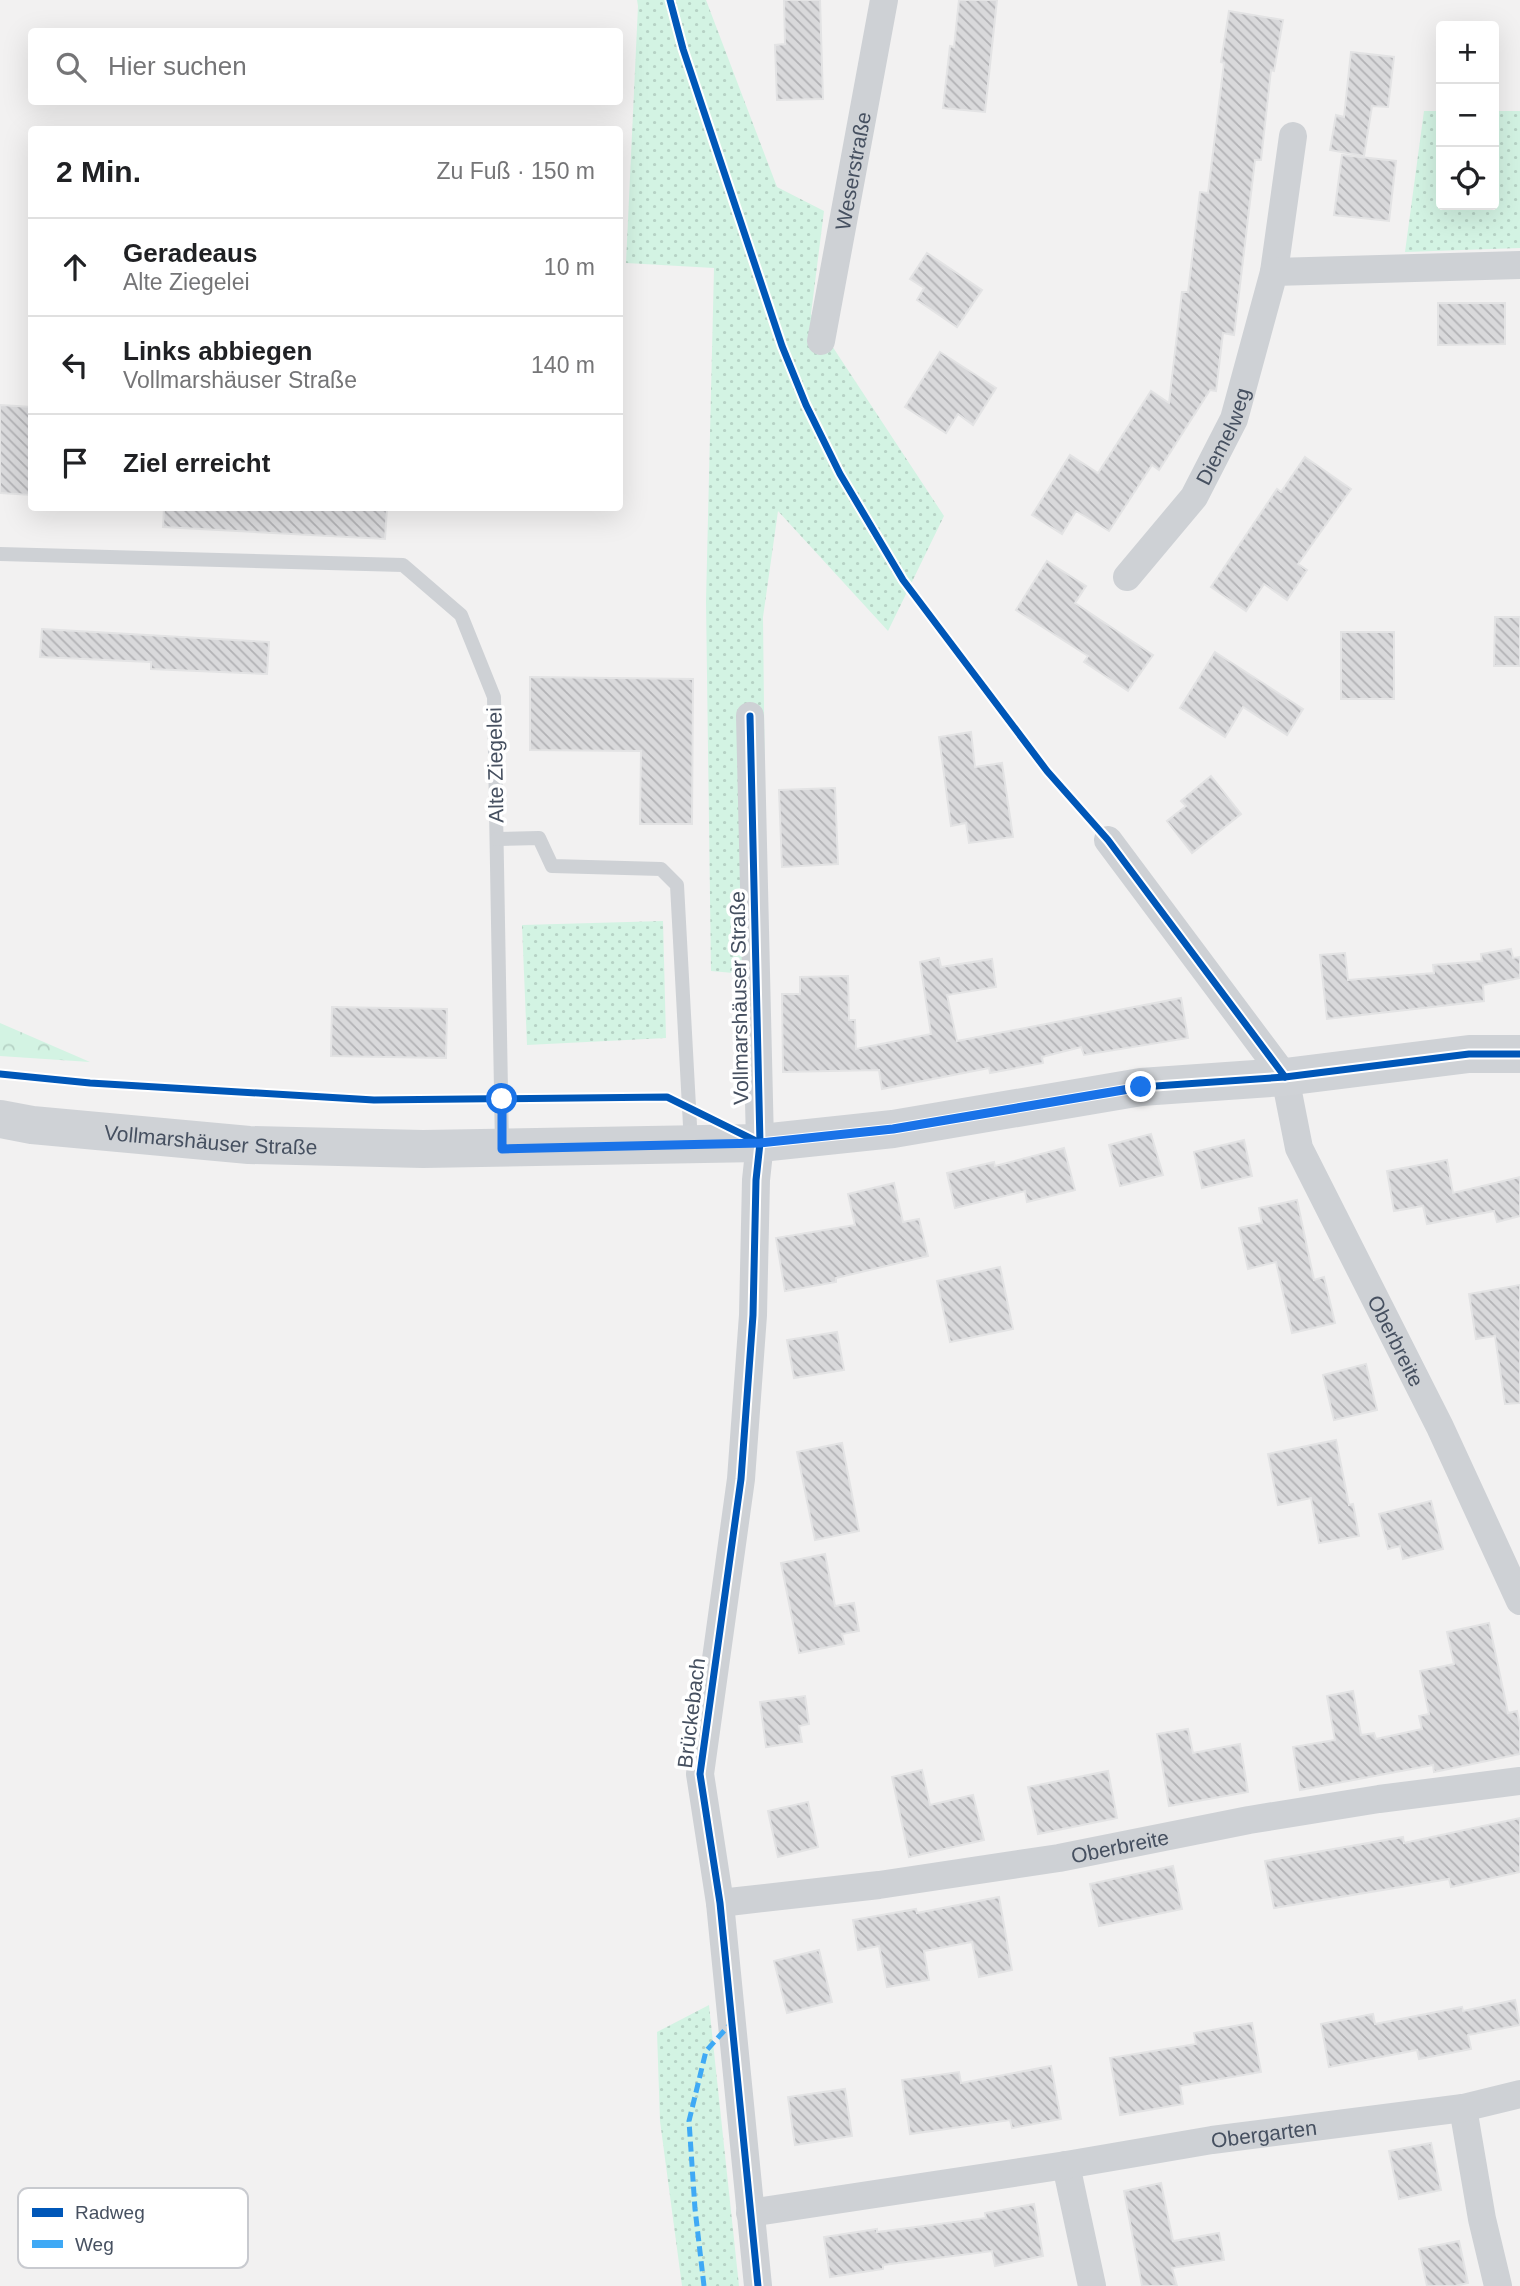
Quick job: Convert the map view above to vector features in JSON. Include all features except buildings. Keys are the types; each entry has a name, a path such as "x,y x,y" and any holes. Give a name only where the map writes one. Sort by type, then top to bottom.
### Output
{"main road":[{"name":"Vollmarshäuser Straße","path":"0,1119 32,1125 249,1145 502,1149 760,1143 893,1129 1141,1087 1284,1077 1469,1054 1520,1054"}],"street":[{"name":"Weserstraße","path":"821,341 884,0"},
{"name":"Diemelweg","path":"1127,577 1194,497 1234,419 1274,272 1293,136"},
{"path":"1274,272 1520,265"},
{"name":"Vollmarshäuser Straße","path":"750,716 760,1143"},
{"path":"1108,840 1284,1077"},
{"name":"Oberbreite","path":"1284,1077 1299,1148 1440,1427 1520,1601"},
{"name":"Brückebach","path":"758,2286 720,1903 700,1774 741,1479 753,1315 756,1180 760,1143"},
{"name":"Oberbreite","path":"720,1903 879,1885 1033,1862 1248,1820 1379,1799 1520,1781"},
{"name":"Obergarten","path":"750,2213 1212,2140 1463,2108 1520,2094"},
{"path":"1463,2108 1482,2219 1498,2286"},
{"path":"1066,2165 1092,2286"}],"lane":[{"name":"Alte Ziegelei","path":"0,554 402,565 461,615 494,697 502,1149"},
{"path":"497,839 539,838 552,866 661,869 677,885 691,1144"}],"green space":[{"path":"637,0 706,0 777,187 824,211 811,314 944,516 888,631 778,511 763,617 767,976 711,971 706,601 714,268 626,263"},
{"path":"1424,111 1436,111 1436,210 1499,210 1499,111 1520,111 1520,248 1405,252"},
{"path":"663,921 666,1038 527,1045 522,925"},
{"path":"0,1023 90,1062 0,1056"},
{"path":"709,2005 739,2286 682,2286 660,2121 657,2032"}],"marked path":[{"path":"704,2286 689,2121 706,2051 732,2022"}],"cycle path":[{"path":"670,0 683,49 782,346 806,405 840,474 903,580 1047,771 1108,840 1285,1077"},
{"path":"750,716 760,1143 756,1180 753,1315 741,1479 700,1774 720,1903 758,2286"},
{"path":"760,1143 893,1129 1141,1087 1285,1077 1469,1054 1520,1054"},
{"path":"0,1074 90,1083 374,1100 667,1097 760,1143"}],"route":[{"path":"502,1099 502,1149 760,1143 893,1129 1141,1087"}]}
